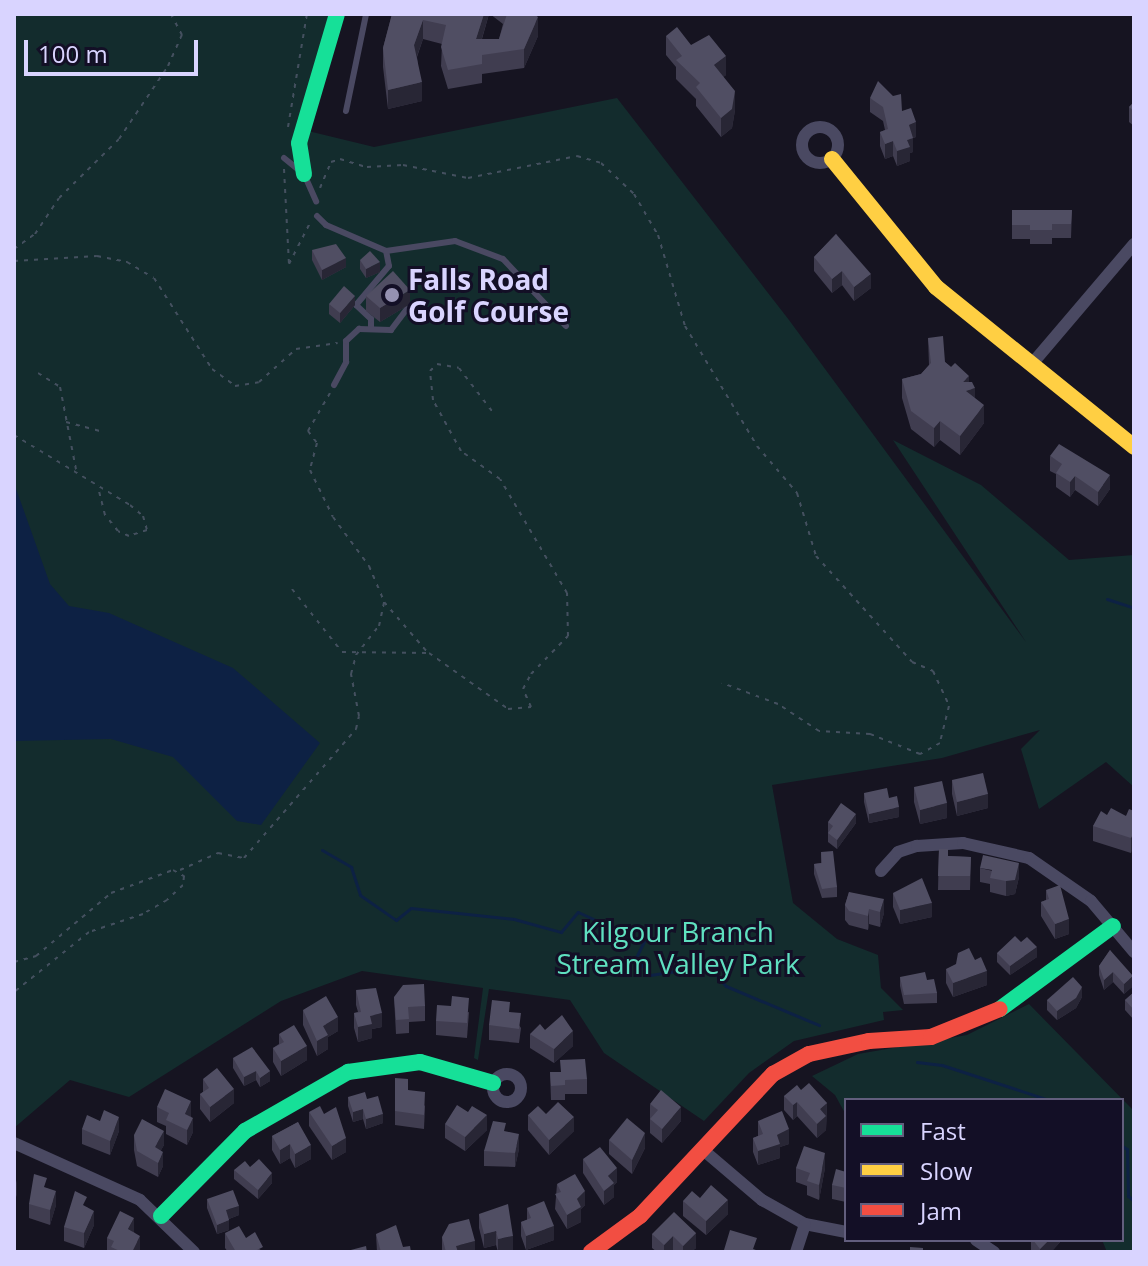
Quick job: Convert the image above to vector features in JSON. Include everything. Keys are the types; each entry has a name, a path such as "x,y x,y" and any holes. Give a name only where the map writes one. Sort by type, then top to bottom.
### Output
{"street":[{"path":"304,174 299,143 337,14"},
{"path":"832,159 936,287 1134,447"},
{"path":"1031,365 1134,244"},
{"path":"881,871 898,852 917,846 963,843 997,848 1059,874 1113,926 1134,952"},
{"path":"591,1252 640,1216 757,1088 809,1054 869,1041 931,1037 986,1017 1027,994 1113,926"},
{"path":"161,1216 245,1131 348,1072 420,1062 493,1083"},
{"path":"14,1143 117,1189 161,1216 194,1252"},
{"path":"702,1149 762,1200 805,1224 844,1232"},
{"path":"796,1252 805,1224"}],"lane":[{"path":"346,111 366,14"},
{"path":"284,158 304,174 316,201"},
{"path":"317,216 386,251 455,241 485,250 521,274 566,326"},
{"path":"371,328 371,319 356,305 389,266 386,251"},
{"path":"334,385 346,362 346,341 359,329 391,330 407,309"}],"path":[{"path":"14,249 35,234 59,198 119,139 168,66 182,35 171,14"},
{"path":"288,130 307,14"},
{"path":"316,201 331,162 340,159 367,167 403,165 468,178 577,156 601,163 634,194 658,235 685,326 757,446 797,493 816,556 912,662 933,671 949,706 940,743 920,754 870,734 819,731 778,704 722,683"},
{"path":"284,158 289,264 317,216"},
{"path":"14,261 97,256 127,262 154,278 212,369 235,386 259,382 296,349 346,341"},
{"path":"334,385 308,431 317,443 310,470 333,517 369,566 384,602 429,653 508,709 526,712 531,699 523,689 531,674 568,636 567,593 500,479 461,451 433,400 430,371 437,364 459,368 495,415"},
{"path":"38,373 60,387 77,471"},
{"path":"66,422 100,431"},
{"path":"14,435 77,471 143,516 147,530 129,536 118,531 105,515 98,486"},
{"path":"292,589 342,652 356,655 429,653"},
{"path":"14,962 36,956 111,893 180,870 218,853 244,858 356,729 359,716 351,674 356,655 379,626 384,602"},
{"path":"14,992 89,932 143,914 167,900 183,885 180,870"}],"green space":[{"name":"Falls Road Golf Course","path":"14,14 340,14 308,131 374,147 617,98 789,320 1026,642 893,440 981,485 1069,560 1134,555 1134,787 1106,762 1039,809 1021,749 1040,730 942,758 772,785 793,903 837,939 878,955 881,988 903,1010 883,1012 884,1020 794,1041 749,1073 704,1121 604,1053 570,1000 489,989 478,1060 474,1058 483,988 362,971 281,1001 129,1097 70,1080 14,1128"},
{"path":"1029,1004 1121,1098 844,1098 844,1111 835,1095 812,1076 858,1054 967,1035"},
{"path":"1124,1101 1134,1111 1134,1252 1107,1252 1103,1242 1124,1242"}],"water":[{"path":"14,483 50,584 69,606 109,613 233,668 320,743 261,825 237,821 173,757 111,739 14,741"}],"building":[{"path":"392,14 484,14 476,39 499,39 507,14 534,14 538,17 524,49 482,55 482,64 448,70 441,47 446,25 423,20 414,45 422,82 388,90 383,48"},
{"path":"677,27 691,45 709,35 726,56 714,65 735,91 732,109 721,118 696,87 700,83 676,60 682,56 666,36"},
{"path":"878,81 893,96 901,94 902,111 911,108 916,122 909,125 913,138 907,140 910,147 897,151 893,141 885,144 880,132 888,129 883,107 870,98"},
{"path":"1012,210 1072,210 1071,224 1052,224 1052,230 1030,230 1030,225 1012,225"},
{"path":"836,234 871,274 854,287 842,271 832,279 814,257"},
{"path":"336,244 346,258 322,270 312,250"},
{"path":"370,251 380,262 366,269 360,260"},
{"path":"393,271 410,290 380,308 366,296"},
{"path":"344,286 355,296 340,313 329,304"},
{"path":"943,336 945,362 951,367 955,363 969,376 963,382 972,382 975,388 966,391 984,405 960,436 940,421 934,428 911,411 902,379 921,374 931,363 928,338"},
{"path":"1059,444 1110,475 1098,492 1075,476 1070,482 1056,473 1062,464 1050,456"},
{"path":"983,773 988,794 957,802 952,780"},
{"path":"942,781 947,803 920,810 914,787"},
{"path":"887,788 889,798 897,796 899,807 869,814 864,793"},
{"path":"841,803 856,814 837,840 828,833 833,826 828,822"},
{"path":"1111,808 1126,816 1129,809 1134,811 1131,838 1093,826 1101,811 1107,815"},
{"path":"939,849 948,849 948,856 971,857 970,876 938,876"},
{"path":"833,851 837,887 822,889 814,864 822,863 821,852"},
{"path":"983,855 1019,863 1015,880 990,878 992,870 980,868"},
{"path":"922,878 932,903 900,910 893,893"},
{"path":"1060,885 1069,919 1055,924 1041,902 1049,899 1046,890"},
{"path":"849,892 884,899 880,912 869,909 868,916 849,911 845,905"},
{"path":"1015,936 1021,942 1027,937 1037,947 1010,966 997,953"},
{"path":"969,948 975,960 981,957 987,971 953,983 946,969 956,964 958,953"},
{"path":"1110,950 1133,976 1124,984 1113,972 1104,980 1099,966"},
{"path":"925,972 927,980 934,979 937,993 904,995 900,977"},
{"path":"1073,977 1082,987 1076,998 1057,1011 1047,1000"},
{"path":"424,984 425,1006 408,1007 409,1019 396,1020 394,997 403,985"},
{"path":"376,988 382,1013 370,1016 372,1024 358,1027 354,1013 361,1012 356,990"},
{"path":"1134,992 1134,1010 1125,1000"},
{"path":"326,996 338,1017 323,1026 328,1035 317,1041 303,1010"},
{"path":"452,996 469,998 467,1023 436,1021 437,1005 451,1006"},
{"path":"492,1000 510,1002 509,1012 521,1013 519,1029 489,1025"},
{"path":"562,1015 573,1031 554,1049 530,1034 540,1024 545,1030"},
{"path":"294,1025 307,1046 281,1061 273,1048 284,1042 279,1034"},
{"path":"252,1047 270,1071 260,1078 256,1071 244,1077 233,1058"},
{"path":"585,1059 587,1079 565,1080 565,1085 551,1086 550,1072 561,1072 560,1060"},
{"path":"217,1068 234,1089 210,1107 200,1094 209,1088 203,1079"},
{"path":"395,1078 408,1079 408,1090 425,1092 424,1115 395,1111"},
{"path":"809,1083 827,1103 820,1109 826,1116 817,1124 797,1102 793,1105 784,1096 797,1085 801,1090"},
{"path":"165,1089 191,1101 185,1114 193,1118 187,1130 166,1120 169,1113 157,1107"},
{"path":"661,1090 681,1107 662,1129 650,1119 658,1110 650,1104"},
{"path":"365,1092 367,1099 378,1096 383,1114 366,1119 363,1109 353,1112 348,1097"},
{"path":"558,1102 574,1117 549,1140 528,1115 538,1106 546,1114"},
{"path":"457,1105 468,1112 472,1106 487,1115 465,1137 445,1124"},
{"path":"320,1106 324,1114 336,1107 346,1138 332,1146 309,1112"},
{"path":"104,1110 119,1117 110,1141 82,1129 87,1115 100,1121"},
{"path":"782,1111 789,1129 777,1135 780,1144 758,1151 753,1138 763,1134 758,1121"},
{"path":"627,1118 645,1133 632,1160 609,1140"},
{"path":"142,1119 164,1131 155,1147 163,1152 158,1163 137,1151 134,1135"},
{"path":"493,1121 506,1123 504,1131 519,1134 515,1153 484,1151"},
{"path":"298,1122 311,1145 295,1154 290,1144 280,1150 272,1136"},
{"path":"804,1146 825,1153 819,1185 807,1181 810,1173 796,1168"},
{"path":"600,1147 617,1168 608,1176 614,1183 604,1191 583,1159"},
{"path":"259,1159 272,1173 258,1190 234,1170 245,1161 250,1167"},
{"path":"836,1169 844,1171 844,1188 832,1185"},
{"path":"34,1174 47,1178 44,1187 56,1191 50,1210 29,1204"},
{"path":"575,1174 585,1191 577,1199 581,1207 567,1215 555,1194 561,1192 557,1184"},
{"path":"711,1185 728,1200 706,1221 683,1201 692,1191 700,1198"},
{"path":"233,1190 239,1206 226,1210 229,1220 217,1225 207,1199"},
{"path":"75,1191 87,1197 83,1205 94,1211 84,1233 64,1227"},
{"path":"544,1201 554,1226 526,1236 521,1222 531,1218 527,1208"},
{"path":"508,1204 513,1236 498,1239 496,1231 484,1234 479,1214"},
{"path":"120,1211 134,1218 128,1229 140,1236 132,1252 111,1247 114,1241 107,1238"},
{"path":"674,1212 696,1233 683,1246 673,1236 664,1245 652,1234"},
{"path":"469,1219 475,1241 456,1246 458,1252 446,1252 442,1237 449,1224"},
{"path":"396,1225 403,1247 410,1246 411,1252 381,1252 376,1234"},
{"path":"239,1226 246,1238 255,1232 263,1247 253,1252 236,1252 225,1233"},
{"path":"730,1230 757,1238 753,1249 762,1252 724,1250"},
{"path":"1035,1242 1047,1242 1040,1249"},
{"path":"366,1246 367,1252 347,1252 347,1251"},
{"path":"910,1247 923,1248 923,1252 910,1252"}],"waterway":[{"path":"1107,599 1134,608"},
{"path":"322,850 351,867 360,895 396,920 411,908 514,919 561,932 578,912 615,929 649,931 636,958 650,975 709,966 726,986 819,1025"},
{"path":"917,1062 942,1065 1043,1098"},
{"path":"1124,1147 1127,1149 1128,1196 1134,1201"}],"traffic: fast":[{"path":"304,174 299,143 337,14"},
{"path":"1000,1009 1113,926"},
{"path":"161,1216 245,1131 348,1072 420,1062 493,1083"}],"traffic: slow":[{"path":"832,159 936,287 1134,447"}],"traffic: jam":[{"path":"591,1252 640,1216 773,1074 809,1054 869,1041 931,1037 1000,1009"}],"place":[{"name":"Falls Road Golf Course","path":"392,295"}],"park label":[{"name":"Kilgour Branch Stream Valley Park","path":"678,947"}]}
